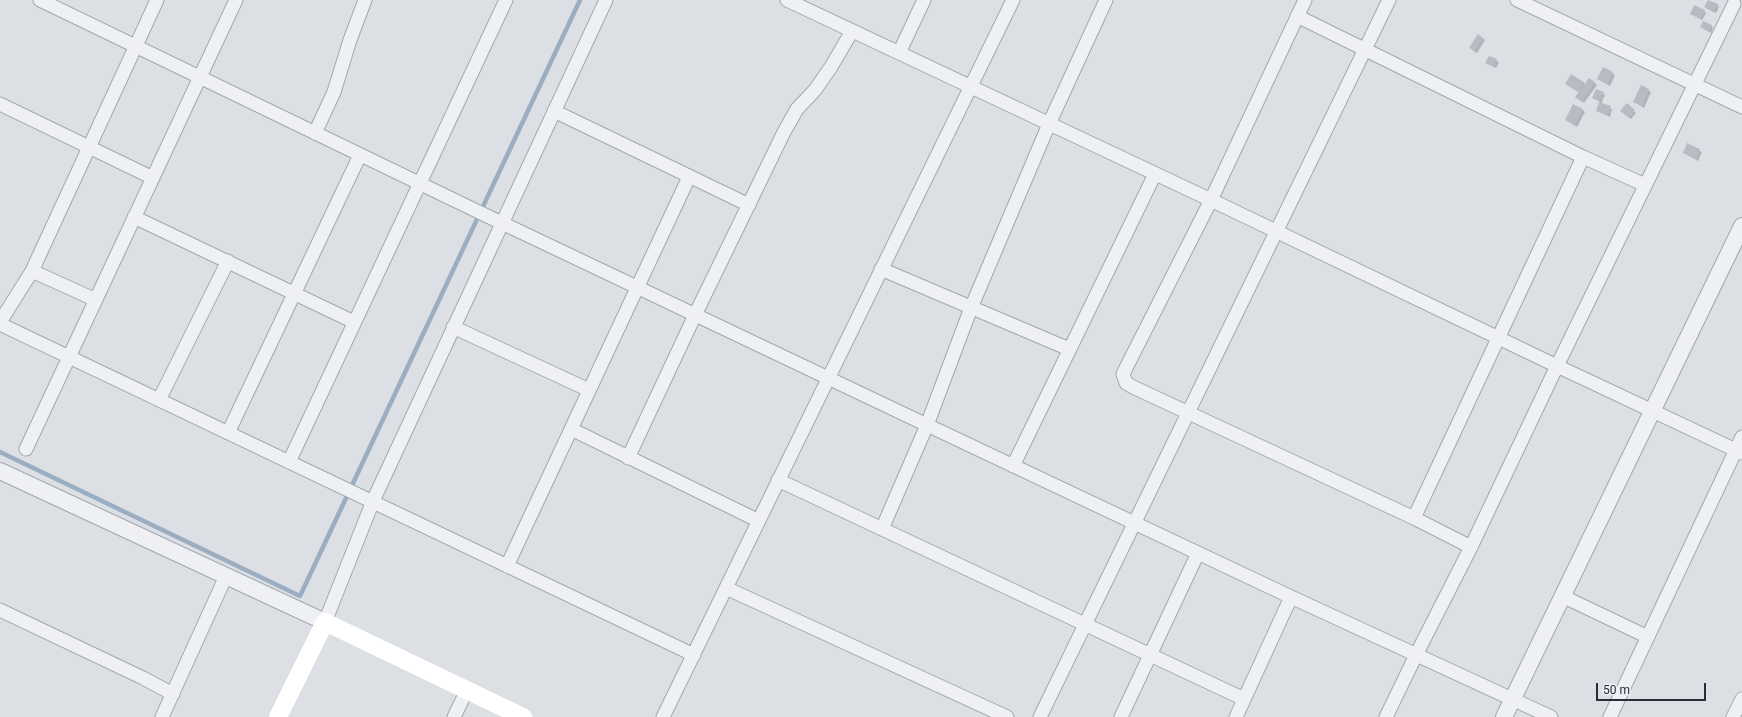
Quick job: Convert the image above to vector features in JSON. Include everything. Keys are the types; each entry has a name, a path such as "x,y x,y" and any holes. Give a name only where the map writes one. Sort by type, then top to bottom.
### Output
{"main road":[{"path":"278,717 325,622 523,717"}],"street":[{"path":"40,0 501,223 1135,524 1551,717"},
{"path":"157,0 32,271 0,323 694,655"},
{"path":"26,449 236,0"},
{"path":"314,133 334,92 350,40 365,0"},
{"path":"289,462 506,0"},
{"path":"0,471 325,622 373,501 606,0"},
{"path":"789,0 1212,200 1557,366 1739,451"},
{"path":"899,53 924,0"},
{"path":"663,717 1013,0"},
{"path":"882,529 927,425 971,308 1049,124 1106,0"},
{"path":"1305,0 1212,200 1123,374 1126,383 1133,388 1414,518 1471,547"},
{"path":"1040,717 1189,414 1389,0"},
{"path":"1517,0 1742,107"},
{"path":"1386,717 1471,547 1557,366 1696,86 1734,4"},
{"path":"1297,16 1583,157 1646,185"},
{"path":"628,458 695,315 791,120 797,109 815,90 831,67 852,31"},
{"path":"0,104 153,178"},
{"path":"554,112 749,205"},
{"path":"228,433 360,155"},
{"path":"1414,518 1583,157"},
{"path":"1013,466 1155,174"},
{"path":"507,566 689,177"},
{"path":"134,217 354,322"},
{"path":"1504,717 1742,227"},
{"path":"159,400 228,261"},
{"path":"881,269 1070,349"},
{"path":"32,271 96,300"},
{"path":"453,327 589,390"},
{"path":"571,429 759,521"},
{"path":"1610,717 1739,451 1742,437"},
{"path":"778,480 1244,699"},
{"path":"1121,717 1198,553"},
{"path":"162,717 226,576"},
{"path":"726,588 1007,717"},
{"path":"1562,596 1648,637"},
{"path":"1236,717 1291,597"},
{"path":"0,610 143,678 173,694"},
{"path":"454,717 467,690"},
{"path":"1733,717 1742,699"}],"building":[{"path":"1708,0 1718,4 1713,12 1704,7"},
{"path":"1694,5 1705,10 1700,19 1690,14"},
{"path":"1703,21 1712,25 1709,32 1700,27"},
{"path":"1478,34 1483,38 1475,51 1469,48"},
{"path":"1489,56 1497,59 1494,67 1485,63"},
{"path":"1603,67 1613,72 1607,84 1597,79"},
{"path":"1571,74 1584,82 1578,92 1565,84"},
{"path":"1589,78 1595,82 1582,102 1575,97"},
{"path":"1641,85 1649,89 1642,106 1633,102"},
{"path":"1596,89 1604,92 1599,101 1592,98"},
{"path":"1599,102 1611,106 1608,115 1596,111"},
{"path":"1627,103 1635,110 1629,118 1620,111"},
{"path":"1573,104 1583,109 1575,125 1565,120"},
{"path":"1687,143 1700,149 1696,159 1683,153"}],"waterway":[{"path":"0,452 300,596 580,0"}]}
